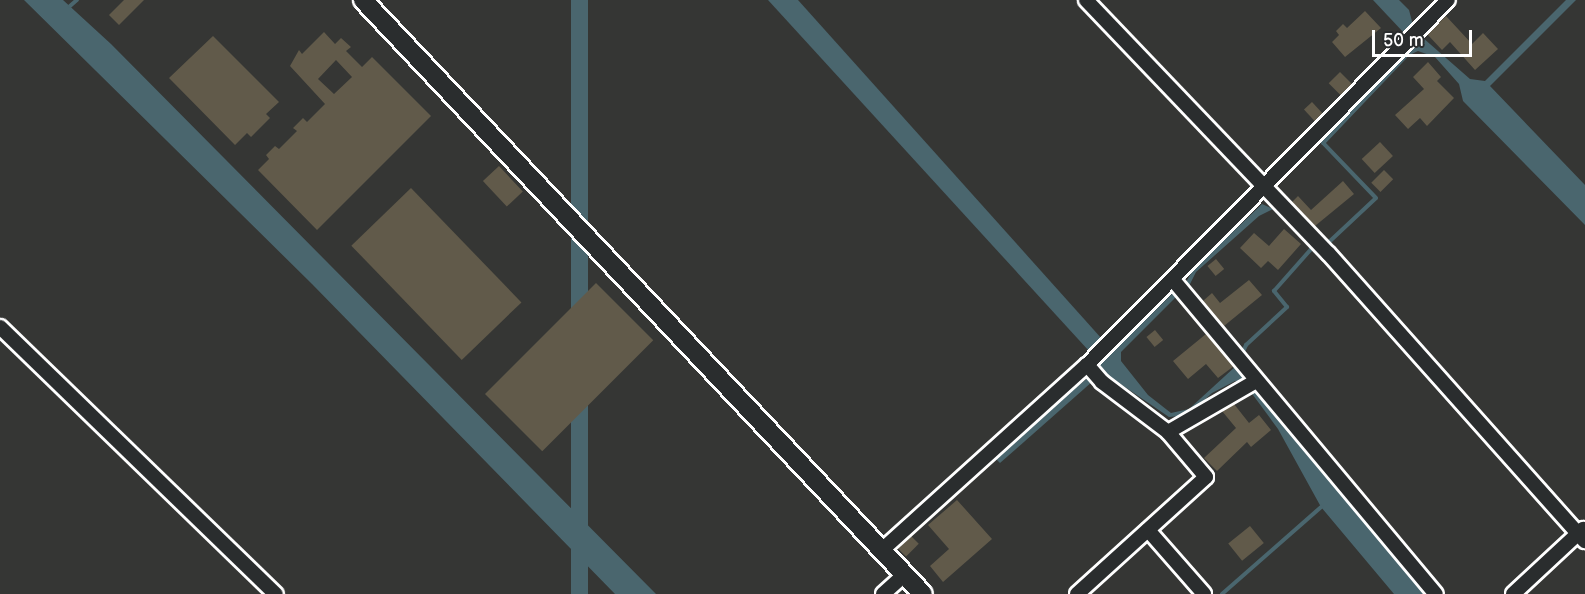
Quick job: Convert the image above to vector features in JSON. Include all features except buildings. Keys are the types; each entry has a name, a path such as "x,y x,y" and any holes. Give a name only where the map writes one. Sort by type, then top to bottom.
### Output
{"street":[{"path":"363,0 923,594"},
{"path":"1086,0 1263,190 1328,254 1583,534 1514,594"},
{"path":"882,550 1088,365 1448,0"},
{"path":"1174,280 1256,381 1437,594"},
{"path":"0,327 276,594"},
{"path":"1077,594 1206,477 1168,432 1102,382 1088,365"},
{"path":"1168,432 1256,381"},
{"path":"1148,530 1204,594"},
{"path":"883,594 904,574"}],"water":[{"path":"24,0 63,0 111,44 656,594 615,594 312,284"},
{"path":"571,0 588,0 588,594 571,594"},
{"path":"768,0 798,0 1102,339 1089,351"},
{"path":"1373,0 1399,0 1409,10 1413,25 1404,33"},
{"path":"1566,0 1576,0 1490,86 1585,185 1585,225 1463,101 1459,84 1435,57 1418,51 1405,57 1408,48 1422,37 1470,79 1485,81"},
{"path":"1262,204 1273,209 1259,216 1196,272 1189,286 1186,282 1193,270"},
{"path":"1177,289 1180,293 1121,352 1121,361 1148,395 1171,413 1189,409 1237,365 1247,382 1235,381 1212,393 1188,415 1169,417 1097,368 1098,361 1116,349"},
{"path":"1089,377 1093,381 1000,463 993,456"},
{"path":"1253,389 1425,594 1394,594 1321,507 1278,429 1250,391"}],"waterway":[{"path":"70,6 77,0"},
{"path":"1329,242 1376,198 1323,143 1405,57"},
{"path":"1242,354 1246,345 1287,307 1274,291 1312,248"},
{"path":"1222,594 1321,507"}]}
